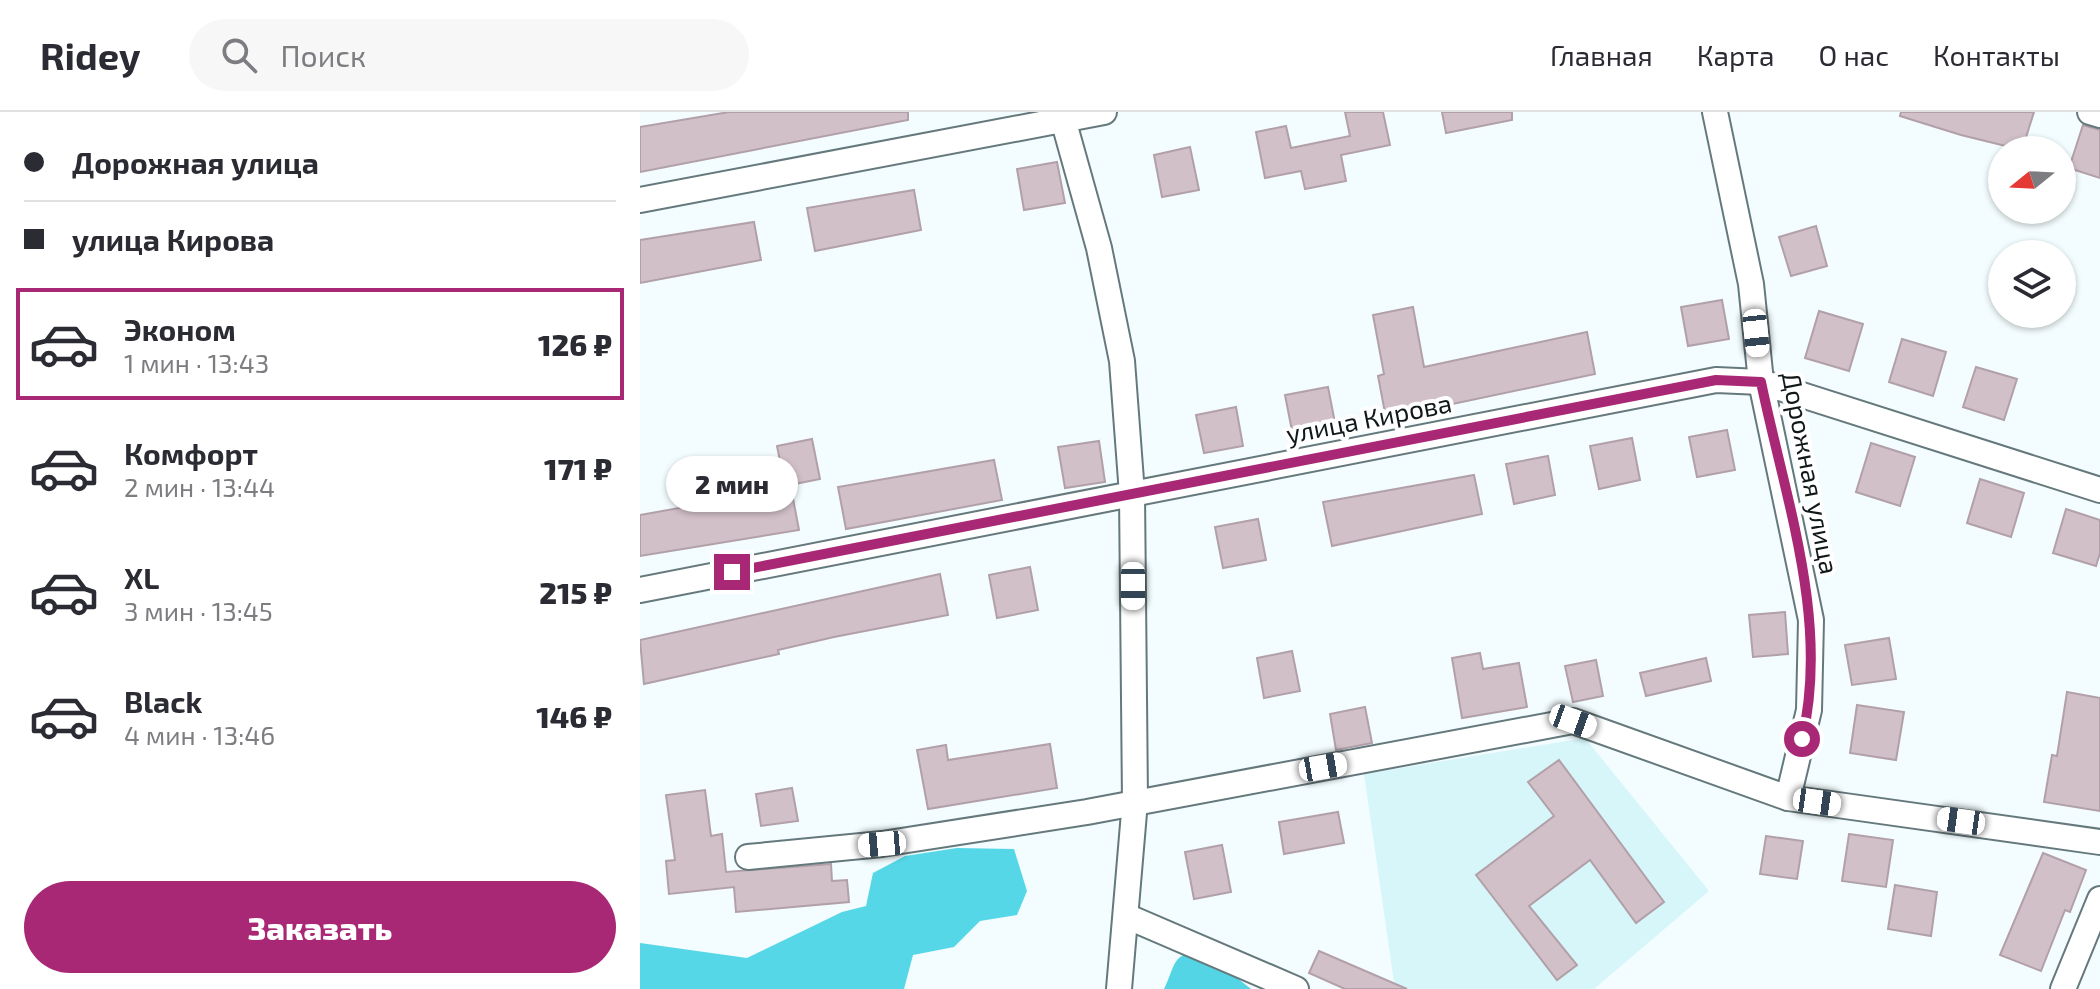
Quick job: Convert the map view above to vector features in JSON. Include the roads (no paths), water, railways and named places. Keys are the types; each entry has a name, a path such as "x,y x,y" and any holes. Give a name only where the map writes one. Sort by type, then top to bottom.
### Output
{"street":[{"path":"640,200 1062,116 1104,112"},
{"name":"Дорожная улица","path":"1715,112 1751,284 1761,382 1811,620 1809,710 1788,798"},
{"path":"2090,112 2100,115"},
{"path":"1062,116 1099,248 1122,361 1132,494 1135,801 1119,989"},
{"name":"улица Кирова","path":"640,590 1716,380 1761,382 2100,490"},
{"path":"748,857 882,844 1087,812 1573,721 1788,798 2100,842"},
{"path":"2063,989 2100,899"},
{"path":"1126,916 1296,989"}]}
